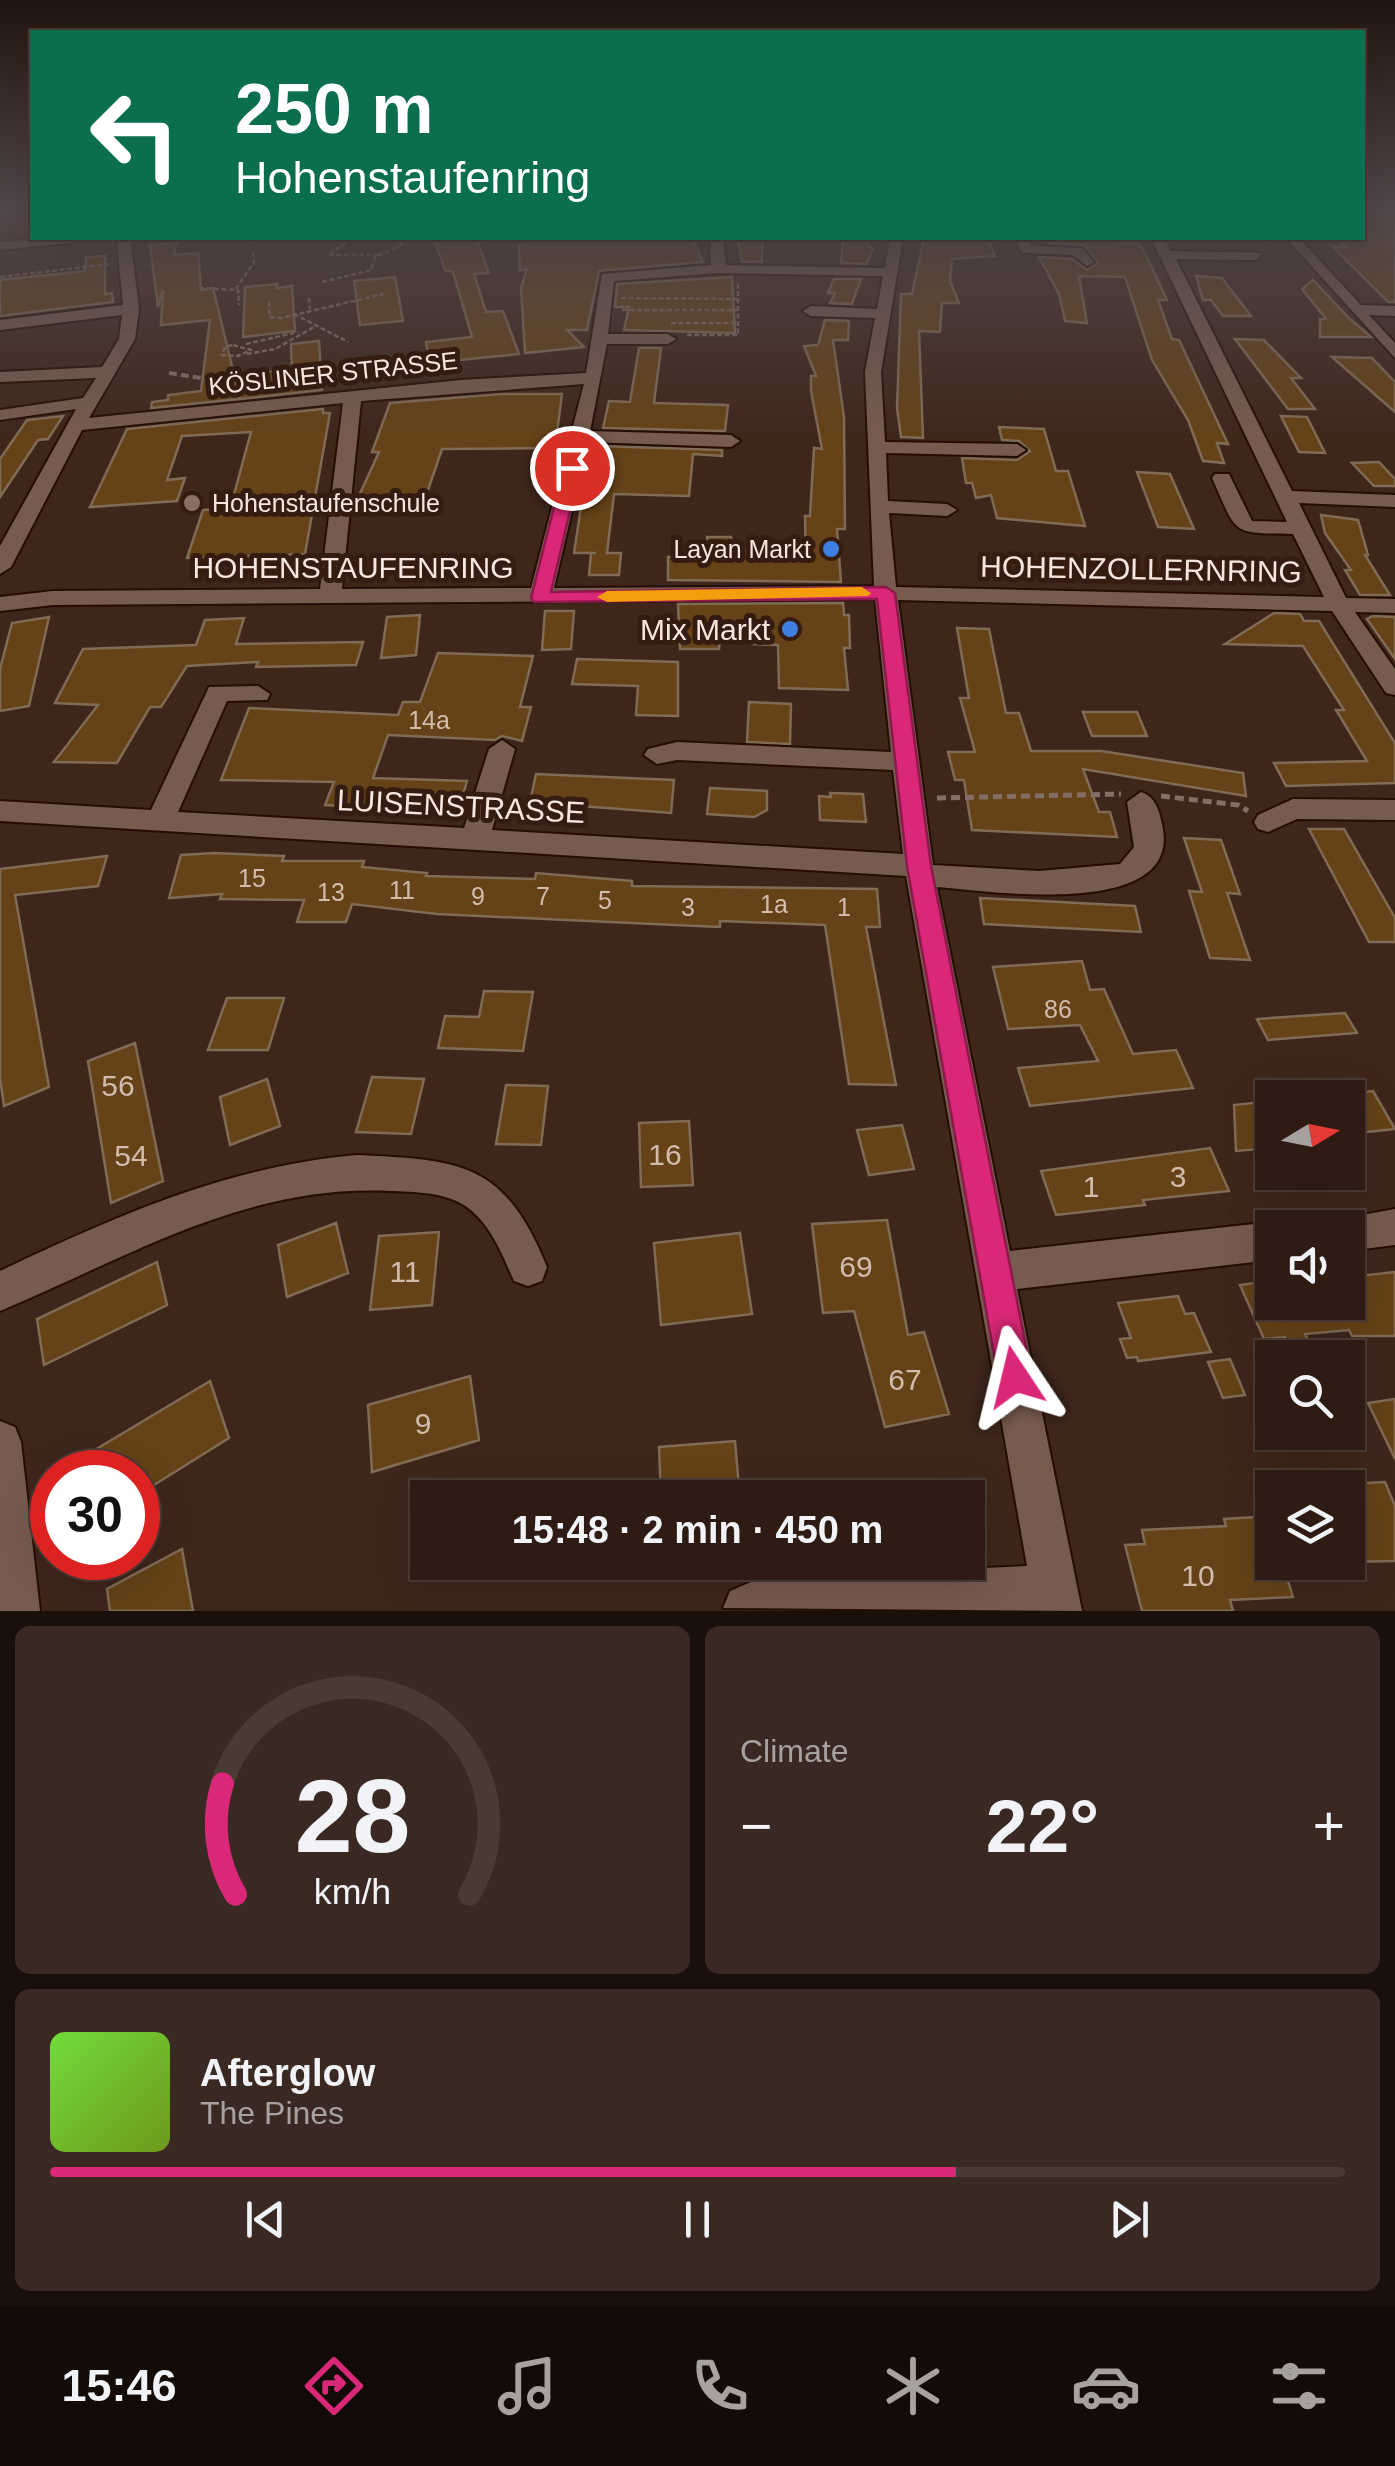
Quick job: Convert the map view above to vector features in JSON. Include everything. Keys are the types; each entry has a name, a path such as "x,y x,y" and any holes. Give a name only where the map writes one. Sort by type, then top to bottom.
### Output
{"street":[{"path":"0,567 127,338 131,310 129,286"},
{"path":"540,598 594,378 606,286"},
{"path":"747,1608 784,1591 1055,1600 909,798 886,593 875,447 872,372 887,286"},
{"path":"1182,286 1338,604 1395,688"},
{"path":"1335,286 1387,337 1395,353"},
{"path":"1353,306 1390,306"},
{"path":"0,324 131,310"},
{"path":"811,311 882,314"},
{"path":"601,339 674,337"},
{"path":"0,377 110,372"},
{"name":"KÖSLINER STRASSE","path":"77,425 353,395 594,378"},
{"path":"330,596 353,395"},
{"path":"0,414 90,402"},
{"path":"580,436 731,441"},
{"path":"875,447 1017,450"},
{"path":"1222,478 1244,526 1302,528"},
{"path":"1286,497 1395,501"},
{"path":"878,506 946,510"},
{"name":"HOHENSTAUFENRING","path":"0,604 53,598 886,593"},
{"name":"HOHENZOLLERNRING","path":"886,593 1395,606"},
{"path":"160,821 218,694 258,694"},
{"path":"475,840 502,749"},
{"path":"657,755 677,752 905,762"},
{"name":"LUISENSTRASSE","path":"0,811 1093,882 1127,875 1142,866 1151,837 1144,797"},
{"path":"1268,822 1292,809 1395,810"},
{"path":"0,1290 97,1245 244,1187 288,1176 382,1171 450,1179 487,1200 510,1229 528,1267"},
{"path":"1365,1231 1395,1227"},
{"path":"996,1272 1255,1243"},
{"path":"0,1442 16,1611"}],"path":[{"path":"238,286 239,305"},
{"path":"674,337 738,336 738,286"},
{"path":"199,288 236,289"},
{"path":"269,302 270,317 384,294"},
{"path":"309,298 310,309"},
{"path":"605,304 738,299"},
{"path":"605,304 644,310 738,310"},
{"path":"642,322 644,310"},
{"path":"294,314 348,342"},
{"path":"301,332 275,350 228,357 220,351 316,326"},
{"path":"243,344 251,350 247,354"},
{"path":"169,373 208,379"},
{"path":"909,798 1144,797 1238,805 1268,822"}],"building":[{"path":"0,286 105,286 105,294 112,293 113,302 0,316"},
{"path":"155,286 213,288 240,399 151,408 152,402 168,400 168,395 201,391 210,320 161,325 163,290 158,307"},
{"path":"292,286 295,331 243,337 245,287"},
{"path":"355,286 397,286 403,321 360,325"},
{"path":"457,286 478,286 486,312 503,311 519,354 430,363 426,342 472,337"},
{"path":"596,286 587,330 567,330 584,347 525,353 521,288"},
{"path":"617,286 732,286 735,333 624,330 629,307 615,307"},
{"path":"831,286 858,286 852,304 830,303 835,293 828,293"},
{"path":"914,286 952,286 959,303 942,303 940,332 919,331 923,438 901,437 897,408 901,294 912,294"},
{"path":"1055,286 1081,286 1087,323 1065,321"},
{"path":"1128,286 1160,286 1167,300 1158,300 1172,339 1179,340 1228,444 1217,443 1224,463 1203,461 1188,420 1152,360"},
{"path":"1199,286 1228,286 1251,316 1223,316 1211,300 1203,300"},
{"path":"1319,286 1371,337 1320,337 1320,319 1326,319 1302,289"},
{"path":"1372,286 1395,286 1395,302 1388,302"},
{"path":"825,320 849,321 848,340 833,340 844,417 845,529 837,529 841,582 668,580 668,557 709,556 707,537 731,537 732,550 748,550 749,559 806,560 805,516 810,516 814,448 822,449 811,391 811,376 816,376 804,346 818,345"},
{"path":"1235,339 1264,340 1301,378 1291,378 1315,409 1288,409"},
{"path":"319,341 322,390 240,399 241,375 292,369 291,344"},
{"path":"639,348 661,348 654,403 728,405 725,431 603,428 609,401 630,402"},
{"path":"1332,357 1372,358 1395,382 1395,412"},
{"path":"502,394 562,394 555,448 442,449 425,499 358,498 379,452 372,452 390,403"},
{"path":"323,409 323,413 330,413 305,554 187,558 203,510 230,509 251,432 182,436 167,480 185,478 177,501 90,507 127,429"},
{"path":"63,416 48,439 38,440 0,497 0,459 27,420"},
{"path":"1281,416 1307,417 1325,453 1299,452"},
{"path":"999,427 1044,429 1056,471 1068,471 1085,526 997,518 991,495 976,498 972,483 966,483 962,458 1017,460 1030,451 1019,441 1002,440"},
{"path":"599,446 722,450 722,456 693,454 689,496 614,494 607,553 621,553 619,575 589,575 591,553 574,553 581,507"},
{"path":"1379,462 1395,479 1395,486 1374,486 1352,463"},
{"path":"1137,472 1170,474 1194,529 1158,527"},
{"path":"1321,515 1358,520 1365,555 1390,595 1360,595 1345,570 1351,570 1325,533"},
{"path":"843,603 844,615 849,615 850,648 844,648 848,690 779,688 778,645 752,644 753,625 721,622 719,649 680,649 678,604"},
{"path":"545,611 574,611 571,649 542,650"},
{"path":"1274,613 1300,614 1304,621 1319,621 1395,743 1395,783 1286,786 1274,763 1367,761 1336,710 1344,710 1303,646 1225,644"},
{"path":"420,615 416,655 381,658 387,617"},
{"path":"49,617 29,706 0,711 0,669 12,623"},
{"path":"1395,617 1395,659 1367,619"},
{"path":"244,618 236,644 363,642 356,665 256,667 258,662 187,666 161,707 150,707 117,763 54,762 98,705 55,703 83,649 196,645 205,620"},
{"path":"957,628 989,629 1006,713 1019,713 1031,751 1101,751 1243,773 1246,796 1083,769 1099,812 1110,812 1117,837 972,830 964,780 955,780 948,752 975,752 960,698 969,698"},
{"path":"438,653 533,656 520,707 531,707 522,741 502,736 495,740 388,735 373,778 467,781 458,813 325,805 334,782 221,780 249,708 398,715 403,702 420,702"},
{"path":"577,659 678,662 678,716 636,715 638,686 572,684"},
{"path":"749,702 791,704 790,744 747,742"},
{"path":"1083,712 1137,712 1147,736 1092,736"},
{"path":"536,774 674,780 671,813 530,802"},
{"path":"710,788 767,791 767,810 754,817 707,814"},
{"path":"830,793 863,794 866,822 820,820 819,796 831,797"},
{"path":"1309,829 1344,829 1395,918 1395,942 1369,942"},
{"path":"1184,838 1221,840 1240,894 1227,893 1250,960 1210,958 1189,891 1202,892"},
{"path":"181,855 284,856 282,861 364,861 362,867 427,873 426,876 535,879 536,873 632,881 632,886 877,889 880,927 866,927 896,1085 849,1084 825,925 720,921 720,927 437,914 352,904 346,922 297,922 304,900 220,899 222,894 169,898"},
{"path":"107,856 98,886 15,895 49,1087 4,1106 0,1078 0,869"},
{"path":"980,898 1135,906 1141,932 984,924"},
{"path":"1082,961 1090,990 1104,989 1133,1054 1176,1050 1193,1088 1030,1106 1018,1068 1098,1061 1080,1025 1008,1029 993,967"},
{"path":"484,991 533,992 523,1051 438,1048 445,1016 479,1017"},
{"path":"227,998 284,998 268,1050 208,1050"},
{"path":"1345,1013 1357,1033 1268,1040 1257,1019"},
{"path":"135,1043 163,1181 111,1203 88,1061"},
{"path":"372,1077 424,1079 411,1134 356,1132"},
{"path":"267,1079 280,1126 230,1145 220,1097"},
{"path":"506,1085 548,1086 541,1145 496,1144"},
{"path":"1373,1091 1395,1129 1365,1132 1365,1092"},
{"path":"1255,1103 1255,1149 1236,1151 1234,1105"},
{"path":"689,1121 693,1185 641,1187 639,1123"},
{"path":"902,1125 914,1169 869,1175 857,1130"},
{"path":"1210,1148 1229,1191 1143,1200 1145,1205 1056,1215 1041,1171"},
{"path":"887,1220 908,1335 924,1332 949,1414 885,1427 854,1311 823,1313 812,1224"},
{"path":"336,1223 348,1273 287,1297 278,1245"},
{"path":"439,1232 432,1305 370,1310 379,1236"},
{"path":"740,1233 752,1314 661,1325 654,1243"},
{"path":"157,1262 167,1305 44,1365 37,1319"},
{"path":"1395,1272 1395,1336 1352,1336 1349,1330 1305,1334 1308,1340 1264,1339 1256,1320 1365,1320 1365,1275"},
{"path":"1255,1283 1255,1319 1240,1285"},
{"path":"1178,1296 1185,1314 1194,1313 1211,1352 1138,1361 1137,1357 1127,1358 1120,1339 1131,1338 1118,1303"},
{"path":"1230,1359 1245,1395 1223,1398 1208,1362"},
{"path":"470,1376 479,1440 372,1472 368,1405"},
{"path":"210,1381 229,1438 160,1481 160,1450 95,1450"},
{"path":"1395,1399 1395,1459 1368,1403"},
{"path":"735,1441 738,1480 660,1480 659,1447"},
{"path":"1385,1482 1395,1506 1395,1561 1365,1562 1365,1483"},
{"path":"1255,1517 1255,1580 1288,1580 1293,1597 1230,1600 1233,1611 1142,1611 1125,1545 1145,1544 1142,1530 1226,1526 1224,1519"},
{"path":"182,1549 193,1611 110,1611 107,1589 124,1580 160,1580 160,1561"}],"slow traffic":[{"path":"607,597 862,593"}],"place":[{"name":"Hohenstaufenschule","path":"192,503"},
{"name":"Layan Markt","path":"831,549"},
{"name":"Mix Markt","path":"790,629"}],"route":[{"path":"572,468 540,598 886,593 919,866 1015,1377"}]}
